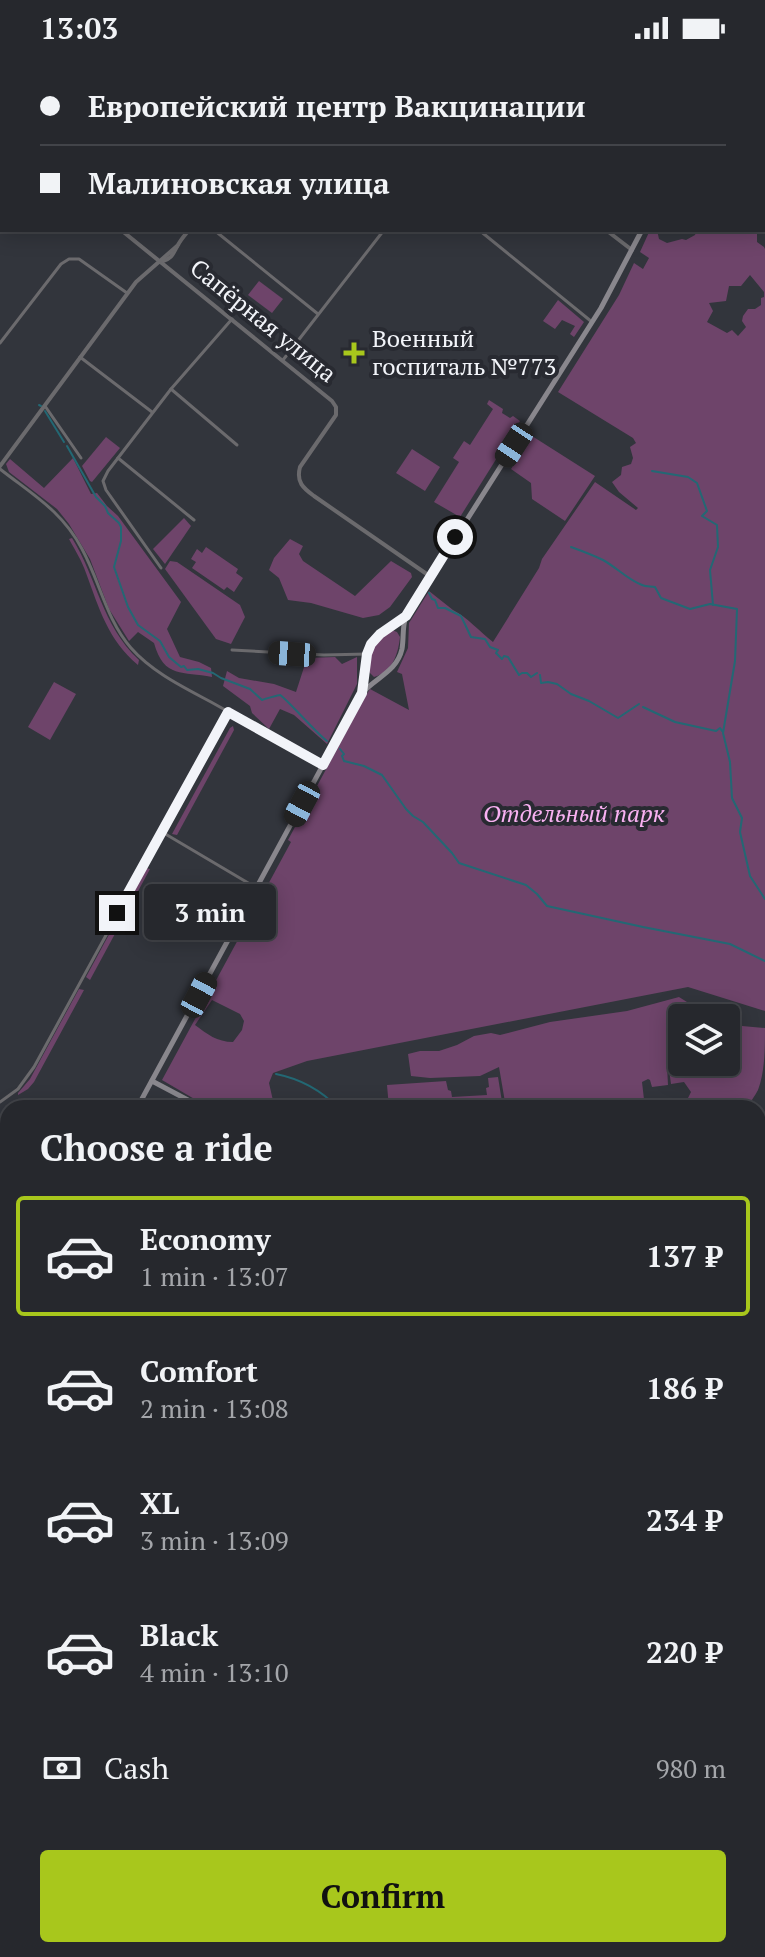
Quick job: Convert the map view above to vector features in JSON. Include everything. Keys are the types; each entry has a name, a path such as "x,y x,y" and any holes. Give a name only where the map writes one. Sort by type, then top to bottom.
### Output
{"main road":[{"path":"141,1100 362,693 367,654 375,638 406,616 608,297 641,232"},
{"path":"362,693 395,665 401,653 406,616"},
{"path":"389,628 403,636"},
{"path":"365,674 378,680"},
{"path":"152,1081 188,1100"}],"street":[{"name":"Сапёрная улица","path":"124,232 332,401 336,410 333,420 300,467 300,483 314,496 431,577"},
{"path":"188,232 171,258 160,261 127,293 0,467 64,520 86,558 108,612 136,654 169,679 323,765"},
{"path":"216,232 318,314"},
{"path":"283,360 382,232"},
{"path":"481,232 592,322"},
{"path":"609,232 632,250"},
{"path":"0,343 61,264 69,259 79,259 127,293"},
{"path":"161,568 107,492 103,481 152,412 232,319"},
{"path":"80,357 152,412"},
{"path":"171,389 237,445"},
{"path":"45,406 81,458"},
{"path":"118,458 194,520"},
{"path":"232,650 367,654"},
{"path":"3,1100 28,1077 228,712"},
{"path":"162,832 257,888"}],"green space":[{"name":"Отдельный парк","path":"649,232 657,232 659,239 667,243 686,240 696,232 757,232 757,242 765,249 765,1011 688,987 307,1061 273,1073 269,1083 273,1100 196,1100 162,1080 370,689 409,710 402,674 397,672 408,648 409,623 429,591 493,642 542,559 595,482 636,510 638,508 612,482 621,475 622,467 631,464 630,447 636,443 633,438 558,392 619,295 634,263 643,269 649,258 640,252","holes":["750,275 764,292 761,305 748,309 743,316 746,327 738,336 732,330 727,333 707,322 713,311 709,303 726,301 729,286 741,286","212,1000 240,1014 244,1021 242,1030 233,1042 217,1039 195,1025"]},
{"path":"259,281 283,299 272,313 248,295"},
{"path":"558,300 584,322 574,337 570,334 575,326 562,320 555,329 543,321"},
{"path":"489,400 503,409 502,413 520,421 460,517 434,502 459,462 453,458 464,441 470,445 493,409 487,404"},
{"path":"532,436 595,476 565,521 532,499 531,483 511,469"},
{"path":"106,437 120,448 92,482 82,466"},
{"path":"412,449 440,467 425,491 396,473"},
{"path":"73,458 91,494 97,493 118,516 181,602 167,629 180,657 211,668 212,677 169,668 158,655 154,643 138,632 129,641 109,609 90,559 69,524 57,509 9,472 6,464 10,459 44,488"},
{"path":"184,518 191,526 165,564 153,549"},
{"path":"72,538 108,617 139,660 138,665 119,645 106,623 69,539"},
{"path":"290,539 303,546 299,554 303,561 355,596 391,561 411,573 412,577 390,607 379,615 363,618 311,603 288,600 279,578 269,570 274,558"},
{"path":"206,547 238,569 236,573 243,578 234,592 227,587 224,590 192,568 196,562 191,559 197,549 202,553"},
{"path":"170,561 177,562 240,605 245,617 231,644 216,639 165,569"},
{"path":"392,630 400,637 396,656 390,667 374,677 367,670 370,651 381,637"},
{"path":"335,657 342,664 357,657 357,684 327,744 294,715 280,709 269,729 252,713 250,706 223,686 227,671 239,678 274,684 296,692 307,658"},
{"path":"54,682 76,694 50,740 28,727"},
{"path":"233,726 234,730 177,835 172,834 230,728"},
{"path":"145,868 150,869 90,980 86,977"},
{"path":"79,989 84,990 34,1082 18,1095 30,1079"},
{"path":"679,997 688,1004 668,1004 668,1085 652,1087 648,1079 642,1082 644,1100 505,1100 499,1067 480,1076 411,1076 408,1054 439,1051 474,1036 500,1035 550,1022 627,1011"},
{"path":"742,1026 765,1028 762,1075 752,1100 691,1100 688,1098 691,1092 684,1082 671,1084 670,1076 740,1076 740,1028"},
{"path":"498,1077 502,1100 388,1100 387,1085 446,1081 452,1097 487,1095 488,1078"}],"waterway":[{"path":"45,411 64,442"},
{"path":"67,446 96,497 121,527 121,541 114,567 138,625 160,641 169,657 187,670 213,673 250,689 262,700 280,695 327,741"},
{"path":"652,471 688,477 697,483 707,511 702,516 717,525 718,547 710,570 713,605"},
{"path":"571,547 603,560 637,583 655,587 661,598 690,609 710,604 737,609 735,661 723,733 730,762 732,798 742,818 740,832 750,876 765,899"},
{"path":"429,593 438,608 461,616 471,637 485,639 490,647 498,650 496,653 502,659 508,657 519,675 527,673 531,677 537,673"},
{"path":"540,675 541,683 557,684 618,718 639,704"},
{"path":"643,707 675,722 716,731 720,728 722,731"},
{"path":"340,749 344,761 382,775 406,809 423,822 459,863 526,885 547,906 730,944 765,961"},
{"path":"276,1074 310,1086 329,1100"}],"place":[{"name":"Военный госпиталь №773","path":"354,353"}],"route":[{"path":"117,913 228,712 323,765 362,693 371,644 406,616 455,537"}]}
